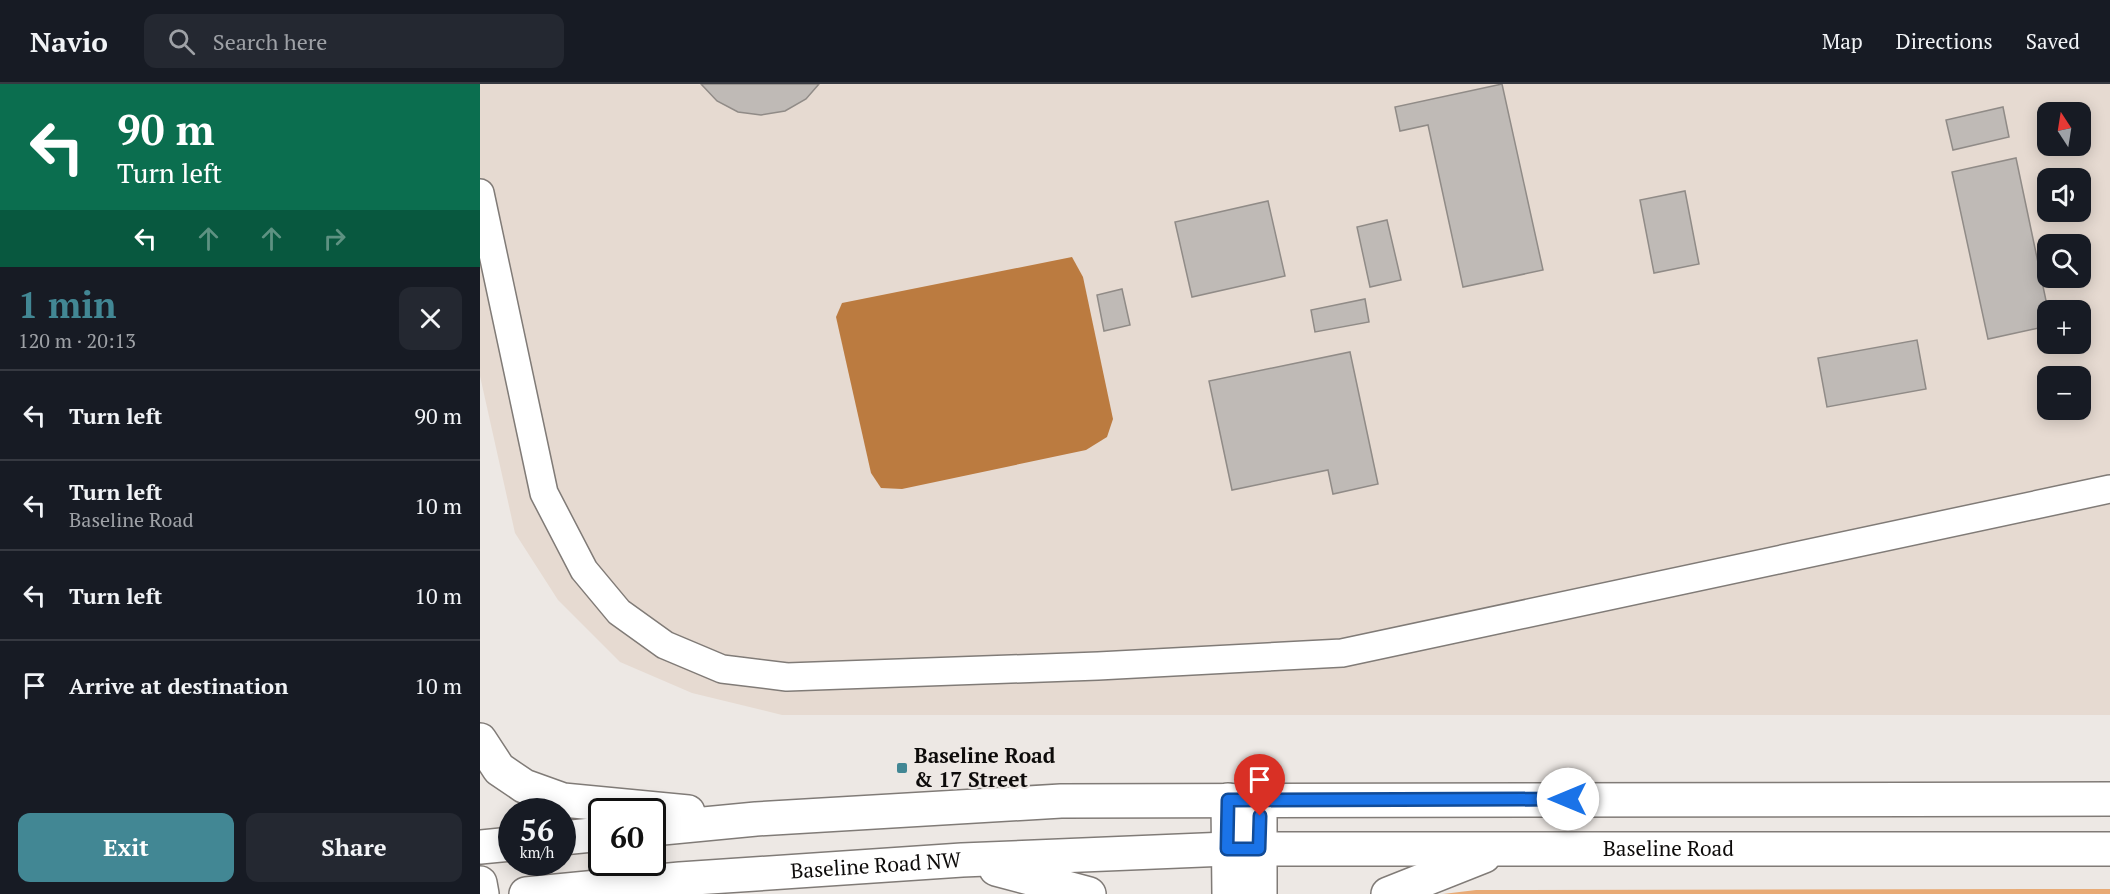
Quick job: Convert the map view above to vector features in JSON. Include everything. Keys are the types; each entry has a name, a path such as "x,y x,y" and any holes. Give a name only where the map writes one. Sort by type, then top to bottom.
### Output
{"main road":[{"path":"480,740 499,768 524,786 563,800 756,819"},
{"path":"1260,799 1260,894"},
{"path":"666,828 756,819 1061,801 2110,799"},
{"path":"1228,800 1229,894"},
{"path":"480,847 498,845"},
{"path":"1388,894 1505,848"},
{"name":"Baseline Road","path":"1227,849 2110,849"},
{"name":"Baseline Road NW","path":"526,894 668,886 962,860 1227,849"},
{"path":"962,860 1089,894"},
{"path":"480,883 482,894"}],"lane":[{"path":"480,193 544,493 584,570 619,612 665,645 722,669 787,677 1098,666 1342,653 2110,489"}],"shaded area":[{"path":"480,84 2110,84 2110,715 782,715 692,693 620,662 558,600 515,533 480,376"},
{"path":"1072,257 1083,277 1113,419 1107,437 1086,450 902,489 881,488 871,473 836,317 842,303"},
{"path":"2110,889 2110,894 1443,894 1476,890"}],"building":[{"path":"701,84 819,84 806,99 785,111 761,115 738,112 717,101"},
{"path":"1502,84 1543,270 1463,287 1428,125 1400,131 1395,107"},
{"path":"2003,107 2009,137 1953,150 1946,120"},
{"path":"2016,158 2037,258 2037,288 2043,288 2046,300 2037,300 2037,328 1988,339 1952,172"},
{"path":"1685,191 1699,264 1654,273 1640,200"},
{"path":"1268,201 1285,276 1192,297 1175,222"},
{"path":"1387,220 1401,280 1370,287 1357,227"},
{"path":"1122,289 1130,325 1104,331 1097,295"},
{"path":"1365,299 1369,322 1315,332 1311,310"},
{"path":"1917,340 1926,389 1827,407 1818,358"},
{"path":"1350,352 1378,484 1333,494 1328,470 1232,490 1209,381"}],"place":[{"name":"Baseline Road & 17 Street","path":"902,768"}],"route":[{"path":"1260,816 1259,849 1227,849 1228,800 1568,799"}]}
